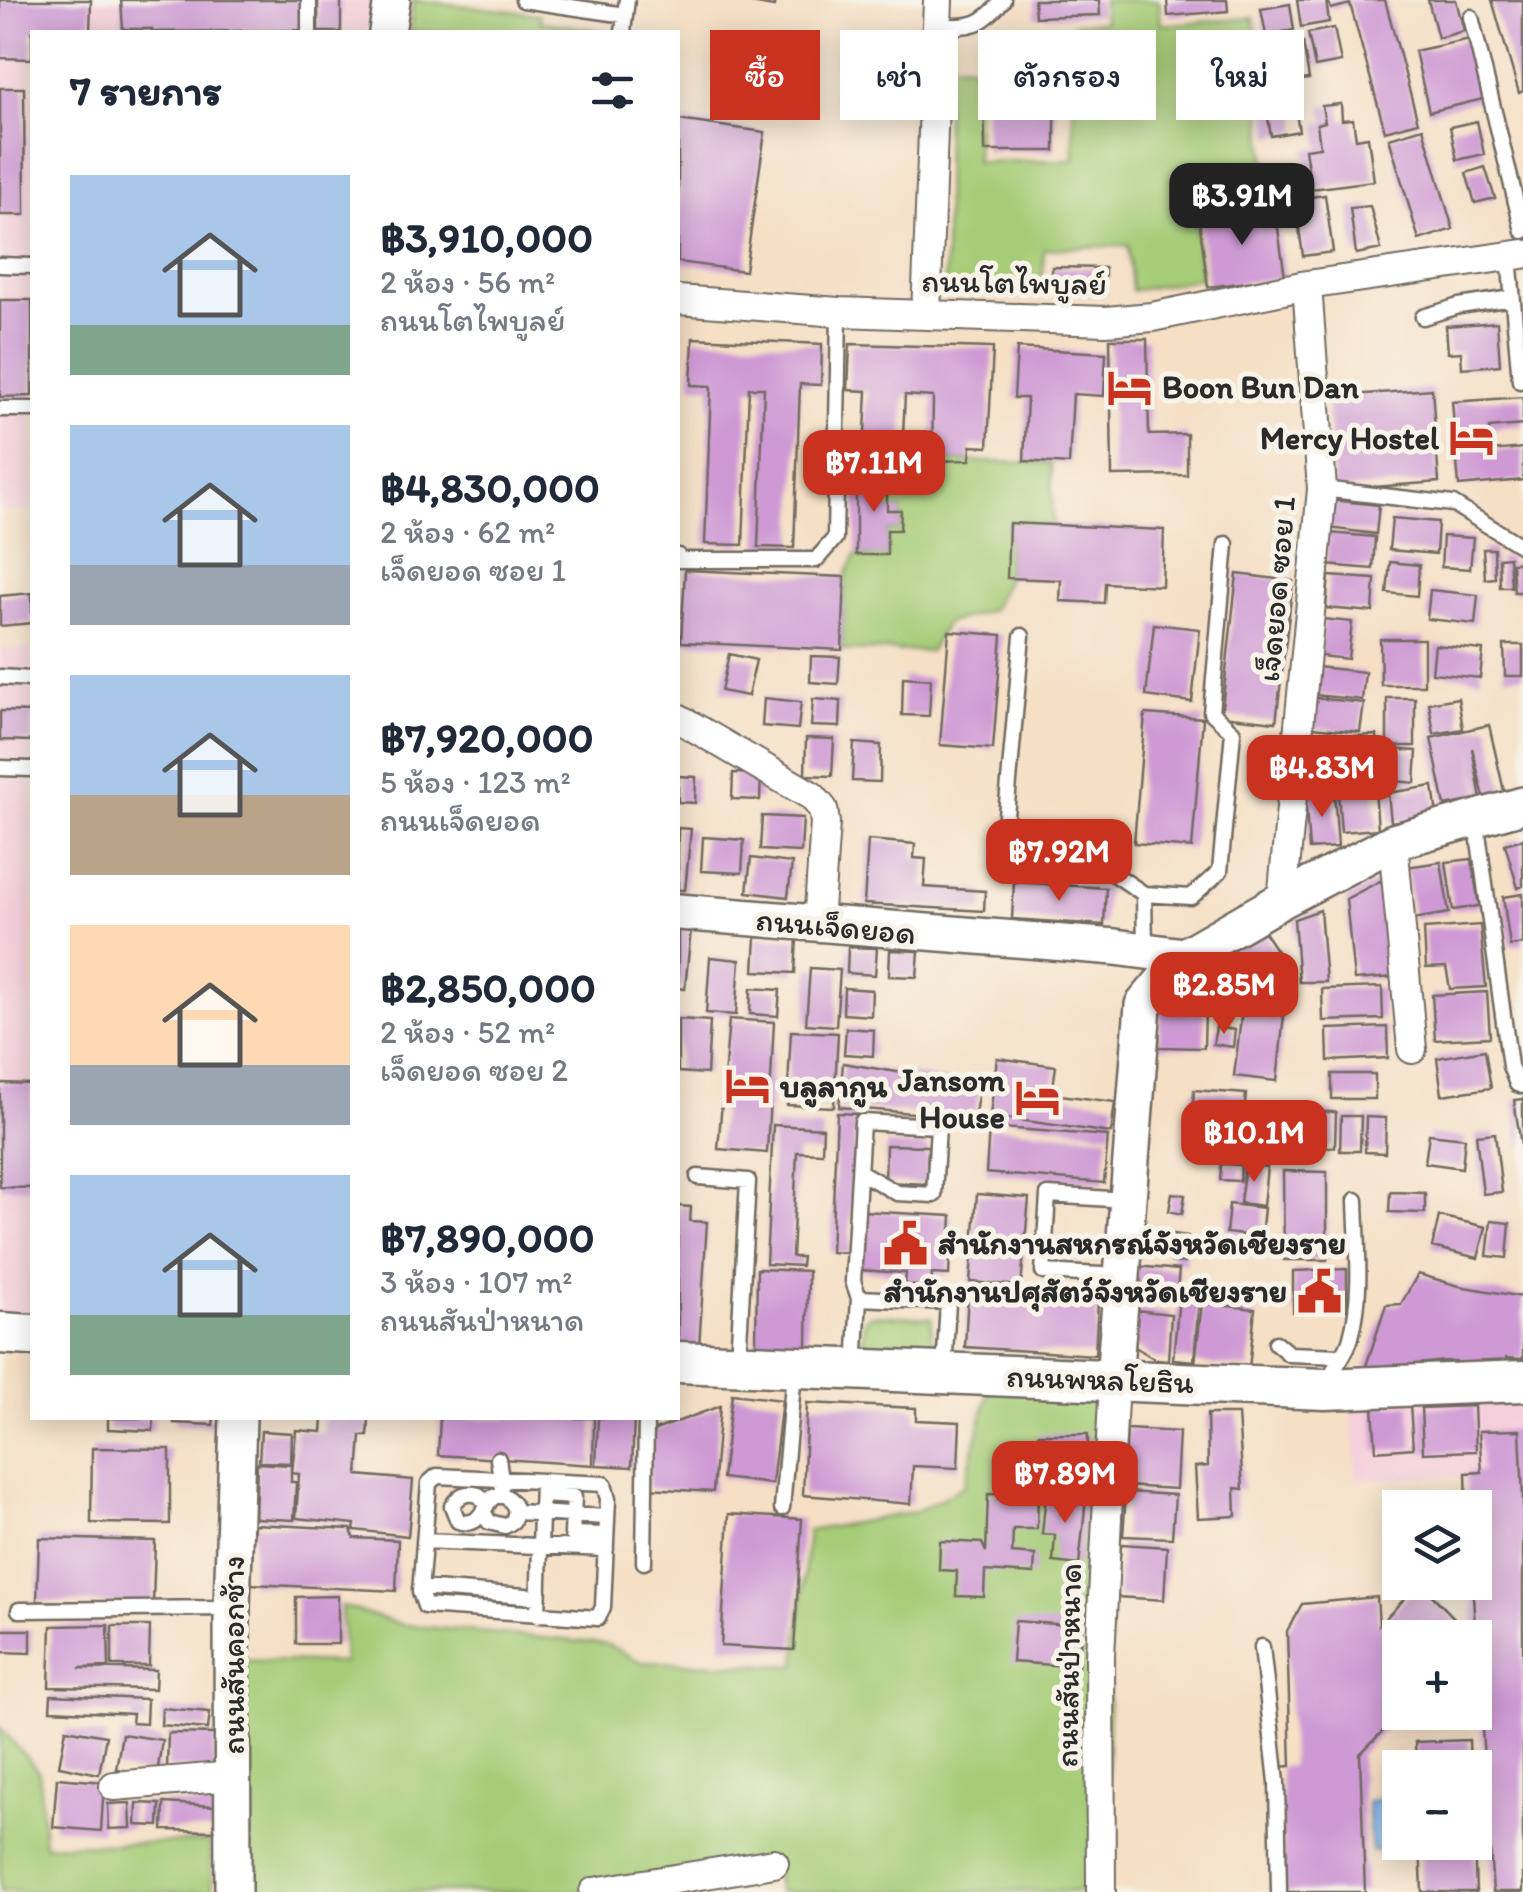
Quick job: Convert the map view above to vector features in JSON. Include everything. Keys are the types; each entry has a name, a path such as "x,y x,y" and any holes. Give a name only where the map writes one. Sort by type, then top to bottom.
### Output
{"main road":[{"path":"0,1334 30,1335"},
{"name":"ถนนพหลโยธิน","path":"680,1362 1114,1380 1333,1372 1523,1381"}],"street":[{"path":"387,30 392,0"},
{"path":"926,316 938,13"},
{"name":"ถนนโตไพบูลย์","path":"680,300 839,312 1106,321 1152,317 1306,285 1516,255"},
{"name":"เจ็ดยอด ซอย 1","path":"1282,900 1322,489 1306,285"},
{"path":"680,719 812,796 822,809 825,823 818,924"},
{"path":"1143,1005 1184,956 1282,900 1394,842 1523,806"},
{"path":"1394,842 1412,1049"},
{"name":"ถนนเจ็ดยอด","path":"680,912 1130,948 1184,956"},
{"path":"1114,1380 1143,1005 1130,948"},
{"name":"ถนนสันป่าหนาด","path":"1100,1892 1100,1656 1114,1380"},
{"name":"ถนนสันคอกช้าง","path":"233,1892 232,1608 238,1420"},
{"path":"114,1786 233,1776"},
{"path":"594,1892 774,1863"}],"lane":[{"path":"308,0 309,30"},
{"path":"523,0 626,7"},
{"path":"938,13 976,25 987,19 1003,0"},
{"path":"1471,17 1523,231"},
{"path":"1516,255 1512,298 1520,381"},
{"path":"0,265 30,266"},
{"path":"1424,317 1458,306 1512,298"},
{"path":"680,560 816,560 835,538 839,312"},
{"path":"0,410 30,409"},
{"path":"1322,489 1454,504 1523,547"},
{"path":"1022,636 1003,850 1089,858 1144,894 1192,898 1220,870 1233,732 1211,712 1226,544"},
{"path":"0,677 30,678"},
{"path":"0,768 30,769"},
{"path":"1476,819 1510,1066 1518,1084 1523,1086"},
{"path":"1130,948 1144,894"},
{"path":"854,1369 859,1298 853,1281 862,1122 938,1126 934,1195 897,1193 860,1172"},
{"path":"698,1177 748,1181 737,1364"},
{"path":"1122,1276 1043,1272 1048,1195 1128,1200"},
{"path":"1276,1343 1289,1354 1333,1372 1351,1338 1356,1292 1356,1200"},
{"path":"859,1298 948,1302 944,1373"},
{"path":"782,1508 795,1367"},
{"path":"644,1562 646,1420"},
{"path":"498,1459 501,1496"},
{"path":"542,1488 604,1484 608,1516 603,1607 598,1618 425,1606 420,1588 429,1484 437,1476 470,1485 502,1479 574,1497 572,1534 606,1542"},
{"path":"470,1485 458,1496 453,1508 458,1521 468,1524 478,1520 485,1508 494,1496 514,1503 513,1521 498,1526 489,1522 485,1508 479,1494 470,1485"},
{"path":"538,1614 542,1488"},
{"path":"427,1507 453,1508"},
{"path":"516,1512 608,1516"},
{"path":"467,1542 468,1524"},
{"path":"498,1526 498,1544"},
{"path":"424,1541 540,1546 606,1542"},
{"path":"420,1588 538,1596"},
{"path":"19,1610 232,1608"},
{"path":"1262,1647 1277,1782 1279,1892"}],"shaded area":[{"path":"0,0 371,0 366,30 30,30 30,510 0,513"},
{"path":"0,648 30,649 30,1335 0,1333"},
{"path":"1523,1399 1523,1892 1492,1892 1492,1750 1481,1750 1480,1730 1492,1730 1492,1620 1472,1620 1470,1600 1492,1600 1492,1490 1463,1490 1462,1476 1357,1480 1352,1400"}],"green space":[{"path":"413,0 540,14 540,22 597,30 410,30"},
{"path":"1103,0 1159,0 1161,25 1254,18 1255,30 1176,30 1176,120 1262,120 1269,203 1194,213 1201,278 1132,291 1128,245 1044,249 1042,292 945,290 946,120 958,120 958,64 977,66 976,162 1074,160 1073,120 1156,120 1156,30 1072,30 1072,24 1104,22"},
{"path":"902,455 932,461 1051,463 1053,525 1009,523 1007,578 992,610 946,623 930,651 842,650 845,577 856,555 886,555 887,530 900,530 901,510 887,510 887,475"},
{"path":"871,1315 932,1318 931,1352 862,1349 864,1320"},
{"path":"993,1375 1114,1380 1105,1892 779,1892 774,1864 639,1892 233,1892 232,1660 344,1663 341,1606 404,1625 606,1644 641,1662 796,1666 808,1531 915,1512 964,1486"},
{"path":"0,1727 39,1772 44,1845 209,1842 213,1892 0,1892"}],"water":[{"path":"1382,1799 1382,1850 1371,1851 1367,1801"}],"building":[{"path":"0,0 91,0 90,30 30,30 30,59 0,58"},
{"path":"121,0 302,0 302,30 123,29"},
{"path":"318,0 341,0 341,30 318,30"},
{"path":"735,0 775,0 774,7"},
{"path":"1034,0 1099,0 1100,15 1035,17"},
{"path":"1167,0 1227,0 1228,11 1168,16"},
{"path":"1297,0 1326,0 1329,22 1301,27"},
{"path":"1328,0 1385,0 1418,122 1385,131 1350,4 1331,9"},
{"path":"1428,0 1456,0 1464,31 1438,38"},
{"path":"1492,0 1523,0 1523,91 1519,93"},
{"path":"1290,4 1294,30 1265,30 1261,9"},
{"path":"1334,28 1341,62 1315,67 1308,33"},
{"path":"1470,39 1483,99 1429,112 1415,51"},
{"path":"1304,48 1309,79 1304,80"},
{"path":"0,88 24,88 25,215 0,215"},
{"path":"1341,104 1342,120 1353,119 1356,139 1368,137 1374,181 1311,189 1305,149 1320,147 1317,124 1325,122 1322,106"},
{"path":"680,120 765,132 745,271 680,262"},
{"path":"985,120 1055,120 1055,151 985,151"},
{"path":"1268,120 1297,120 1299,131 1271,136"},
{"path":"1477,121 1484,154 1457,160 1450,127"},
{"path":"1423,128 1453,229 1419,240 1389,138"},
{"path":"1485,167 1495,198 1475,203 1466,173"},
{"path":"1325,195 1333,252 1303,256 1295,199"},
{"path":"1370,206 1381,249 1356,254 1350,208"},
{"path":"1275,208 1285,277 1208,287 1199,219"},
{"path":"1052,267 1105,268 1105,294 1052,293"},
{"path":"0,300 30,300 30,396 0,397"},
{"path":"1497,322 1500,365 1462,368 1461,352 1448,353 1446,326"},
{"path":"693,338 822,344 821,385 800,384 794,548 758,547 764,388 749,388 743,545 705,544 711,386 691,385"},
{"name":"Boon Bun Dan","path":"1110,339 1147,339 1149,435 1187,434 1187,475 1112,476"},
{"path":"850,344 993,348 988,447 971,446 970,460 932,461 933,397 905,395 902,455 864,453 867,391 848,390"},
{"path":"1017,348 1106,353 1104,396 1073,394 1069,464 1024,461 1027,398 1014,398"},
{"path":"1432,389 1439,482 1334,490 1327,397"},
{"name":"Mercy Hostel","path":"1523,397 1523,425 1489,428 1491,451 1523,448 1523,480 1459,486 1452,402"},
{"path":"856,475 887,475 887,510 901,510 900,530 887,530 887,555 856,555"},
{"path":"1331,500 1379,505 1376,534 1328,528"},
{"path":"1392,518 1438,522 1436,554 1389,550"},
{"path":"1009,523 1164,530 1162,586 1105,583 1104,603 1060,601 1061,580 1007,578"},
{"path":"1329,533 1375,537 1373,569 1326,565"},
{"path":"1443,536 1473,538 1470,569 1441,567"},
{"path":"1483,549 1494,549 1495,578 1485,579"},
{"path":"1509,557 1511,587 1500,587 1499,558"},
{"path":"1390,562 1419,565 1417,596 1387,593"},
{"path":"1523,562 1523,592 1514,592 1512,563"},
{"path":"685,570 845,577 842,650 681,642"},
{"path":"1237,574 1293,581 1276,722 1221,716"},
{"path":"1329,576 1375,579 1373,612 1326,608"},
{"path":"1430,590 1478,595 1475,624 1427,619"},
{"path":"30,593 30,623 0,626 0,596"},
{"path":"1323,619 1352,622 1348,659 1319,656"},
{"path":"1154,624 1200,629 1192,702 1146,696"},
{"path":"949,631 1002,635 993,749 940,745"},
{"path":"1380,639 1424,639 1424,685 1381,685"},
{"path":"1435,645 1483,650 1480,678 1432,673"},
{"path":"1504,645 1523,645 1523,676 1505,676"},
{"path":"729,654 756,660 748,696 721,691"},
{"path":"811,656 840,657 838,684 810,682"},
{"path":"1317,667 1365,672 1362,700 1314,695"},
{"path":"903,677 931,679 929,716 902,715"},
{"path":"764,698 801,702 798,729 762,726"},
{"path":"1315,698 1364,703 1360,732 1312,727"},
{"path":"1387,698 1415,698 1415,746 1387,746"},
{"path":"1458,698 1463,729 1434,734 1429,703"},
{"path":"813,699 841,701 840,727 811,726"},
{"path":"0,711 30,712 30,741 0,740"},
{"path":"1145,714 1203,718 1192,848 1134,843"},
{"path":"1489,725 1506,800 1486,805 1472,748 1481,799 1445,806 1431,738"},
{"path":"1377,735 1378,764 1329,766 1328,737"},
{"path":"806,738 834,739 832,776 805,775"},
{"path":"854,743 881,745 880,782 852,781"},
{"path":"1388,749 1417,751 1415,783 1385,780"},
{"path":"733,773 761,774 760,800 732,799"},
{"path":"680,776 696,777 695,803 680,802"},
{"path":"1374,776 1378,829 1341,832 1337,779"},
{"path":"1433,786 1437,815 1391,822 1388,793"},
{"path":"1334,791 1338,847 1309,849 1305,793"},
{"path":"762,816 803,818 801,852 760,850"},
{"path":"680,828 691,829 685,890 680,890"},
{"path":"703,837 744,840 742,873 701,871"},
{"path":"1523,839 1523,886 1518,888 1505,844"},
{"path":"868,840 915,844 914,858 926,859 924,887 985,891 984,911 864,904"},
{"path":"751,858 792,863 788,897 747,892"},
{"path":"1472,859 1479,906 1453,910 1446,862"},
{"path":"1441,862 1449,913 1413,919 1406,867"},
{"path":"1380,881 1394,897 1395,977 1354,980 1346,899"},
{"path":"1014,882 1106,888 1104,925 1012,919"},
{"path":"1523,894 1523,944 1510,946 1503,897"},
{"path":"1320,910 1326,982 1299,982 1294,919"},
{"path":"1480,925 1486,987 1450,989 1446,967 1426,968 1424,929"},
{"path":"680,927 691,929 685,989 680,988"},
{"path":"1264,932 1287,966 1287,992 1233,1002 1216,999 1200,967"},
{"path":"756,937 797,939 795,973 754,971"},
{"path":"848,947 877,948 875,975 847,973"},
{"path":"890,950 919,951 917,977 889,976"},
{"path":"710,957 740,960 736,1015 706,1013"},
{"path":"810,968 840,970 836,1026 806,1024"},
{"path":"1382,987 1383,1019 1323,1021 1322,989"},
{"path":"751,988 780,990 778,1016 750,1014"},
{"path":"844,988 872,990 871,1016 843,1014"},
{"path":"1487,992 1490,1037 1435,1040 1432,995"},
{"path":"1160,1009 1205,1010 1204,1048 1159,1047"},
{"path":"1242,1010 1284,1015 1277,1081 1234,1076"},
{"path":"680,1019 710,1021 707,1074 680,1072"},
{"name":"บลูลากูน","path":"729,1019 774,1022 767,1153 718,1149"},
{"path":"1216,1027 1235,1030 1233,1047 1213,1044"},
{"path":"1387,1027 1388,1058 1328,1061 1327,1029"},
{"path":"846,1028 874,1030 873,1056 844,1054"},
{"path":"791,1031 838,1033 834,1107 787,1105"},
{"path":"1485,1050 1491,1088 1442,1095 1437,1058"},
{"name":"Jansom House","path":"997,1058 1056,1066 1052,1094 1115,1102 1111,1133 990,1116"},
{"path":"843,1063 980,1086 974,1118 839,1107"},
{"path":"1332,1074 1375,1074 1375,1099 1332,1099"},
{"path":"0,1083 30,1084 30,1188 0,1187"},
{"path":"1194,1090 1246,1094 1244,1113 1238,1113 1236,1134 1191,1131"},
{"path":"1523,1099 1523,1145 1521,1145 1514,1100"},
{"path":"1289,1111 1309,1111 1309,1147 1289,1146"},
{"path":"1315,1112 1336,1112 1335,1147 1314,1147"},
{"path":"837,1113 856,1114 849,1253 831,1252"},
{"path":"1341,1116 1361,1116 1360,1151 1340,1151"},
{"path":"1366,1117 1386,1118 1385,1153 1365,1152"},
{"path":"773,1125 823,1128 822,1153 797,1152 792,1257 802,1257 801,1266 766,1264"},
{"path":"989,1127 1108,1136 1104,1183 986,1173"},
{"path":"1495,1133 1502,1192 1483,1194 1476,1135"},
{"path":"1429,1134 1465,1138 1462,1168 1425,1163"},
{"path":"886,1145 928,1146 927,1184 885,1182"},
{"path":"1221,1164 1241,1165 1240,1181 1220,1180"},
{"path":"1245,1164 1267,1167 1263,1206 1240,1203"},
{"path":"1283,1171 1327,1172 1327,1260 1284,1260"},
{"path":"1390,1192 1425,1193 1425,1213 1389,1212"},
{"path":"1172,1193 1185,1195 1182,1214 1169,1211"},
{"path":"977,1194 1029,1198 1021,1286 970,1282"},
{"path":"1229,1204 1264,1208 1261,1237 1226,1233"},
{"path":"680,1206 691,1207 690,1221 707,1222 699,1347 680,1345"},
{"name":"สำนักงานสหกรณ์จังหวัดเชียงราย","path":"862,1211 952,1216 949,1275 932,1274 931,1287 905,1285 906,1273 858,1270"},
{"path":"1439,1216 1486,1227 1478,1258 1432,1247"},
{"path":"1491,1221 1510,1223 1507,1258 1487,1256"},
{"path":"1174,1234 1188,1236 1185,1263 1171,1262"},
{"path":"1136,1266 1179,1270 1176,1299 1133,1295"},
{"path":"757,1269 808,1271 807,1348 756,1346"},
{"name":"สำนักงานปศุสัตว์จังหวัดเชียงราย","path":"1347,1269 1347,1310 1293,1312 1293,1271"},
{"path":"1418,1274 1523,1297 1523,1359 1506,1358 1504,1371 1447,1361 1365,1369 1386,1305 1401,1304"},
{"path":"968,1292 1098,1300 1095,1355 965,1347"},
{"path":"1179,1298 1199,1300 1194,1361 1173,1359"},
{"path":"1202,1303 1255,1309 1249,1369 1195,1363"},
{"path":"1135,1310 1171,1314 1168,1360 1155,1359 1135,1347"},
{"path":"732,1394 782,1400 772,1484 722,1478"},
{"path":"807,1403 916,1408 916,1420 960,1422 958,1468 913,1466 911,1504 803,1495"},
{"path":"1410,1405 1413,1448 1376,1451 1373,1407"},
{"path":"720,1406 713,1492 648,1488 652,1431"},
{"path":"1474,1406 1476,1451 1423,1453 1421,1408"},
{"path":"1207,1414 1238,1414 1243,1489 1235,1488 1236,1516 1198,1518 1195,1467 1208,1466"},
{"path":"108,1420 154,1420 153,1431 108,1429"},
{"path":"175,1420 214,1420 213,1425 174,1423"},
{"path":"323,1420 369,1420 368,1436 361,1436 358,1475 413,1480 408,1536 354,1530 355,1524 296,1518 299,1474 292,1473 296,1430 322,1432"},
{"path":"440,1420 594,1420 593,1465 438,1455"},
{"path":"598,1420 634,1420 632,1467 596,1465"},
{"path":"1127,1429 1179,1432 1176,1489 1124,1486"},
{"path":"1520,1430 1523,1892 1493,1892 1492,1750 1483,1750 1482,1730 1492,1730 1492,1620 1475,1620 1473,1600 1492,1600 1492,1490 1466,1490 1466,1473 1482,1472 1479,1431"},
{"path":"261,1431 292,1433 291,1463 259,1462"},
{"path":"1038,1434 1088,1434 1087,1484 1038,1483"},
{"path":"92,1448 170,1449 170,1524 91,1523"},
{"path":"257,1463 291,1465 291,1482 296,1482 294,1520 255,1518"},
{"path":"1126,1492 1175,1495 1172,1538 1123,1536"},
{"path":"988,1494 1038,1495 1037,1529 1013,1529 1012,1553 1035,1555 1034,1574 985,1571 984,1597 956,1596 957,1571 939,1570 940,1541 982,1543 986,1552"},
{"path":"1046,1494 1086,1498 1079,1565 1053,1562 1055,1535 1042,1534"},
{"path":"729,1514 802,1519 794,1650 721,1646"},
{"path":"254,1524 351,1529 354,1538 398,1540 396,1591 251,1584"},
{"path":"39,1538 155,1541 153,1605 37,1601"},
{"path":"1121,1544 1167,1547 1164,1600 1117,1597"},
{"path":"338,1596 338,1644 296,1644 296,1597"},
{"path":"1377,1597 1379,1625 1382,1622 1384,1730 1360,1754 1365,1892 1284,1892 1280,1767 1291,1766 1287,1631 1302,1604"},
{"path":"1403,1600 1437,1600 1456,1620 1384,1620"},
{"path":"1015,1621 1082,1626 1078,1667 1012,1662"},
{"path":"108,1625 109,1667 79,1668 156,1670 155,1689 49,1687 51,1626"},
{"path":"112,1626 150,1626 149,1666 112,1666"},
{"path":"0,1630 31,1630 31,1653 0,1652"},
{"path":"51,1695 147,1699 146,1724 132,1723 133,1714 50,1710"},
{"path":"162,1708 210,1712 208,1729 161,1725"},
{"path":"66,1729 106,1736 99,1774 59,1766"},
{"path":"168,1733 215,1734 214,1769 167,1768"},
{"path":"122,1734 162,1740 157,1775 116,1769"},
{"path":"1469,1740 1469,1750 1415,1750 1415,1742"},
{"path":"57,1778 104,1782 101,1831 53,1827"},
{"path":"130,1803 131,1828 109,1829 108,1804"},
{"path":"137,1803 160,1804 159,1826 136,1825"},
{"path":"164,1803 215,1806 214,1831 163,1830"},
{"path":"1421,1860 1475,1860 1476,1892 1422,1892"}],"place":[{"name":"Boon Bun Dan","path":"1129,387"},
{"name":"Mercy Hostel","path":"1472,438"},
{"name":"บลูลากูน","path":"747,1086"},
{"name":"Jansom House","path":"1038,1098"},
{"name":"สำนักงานสหกรณ์จังหวัดเชียงราย","path":"905,1243"},
{"name":"สำนักงานปศุสัตว์จังหวัดเชียงราย","path":"1320,1291"}]}
